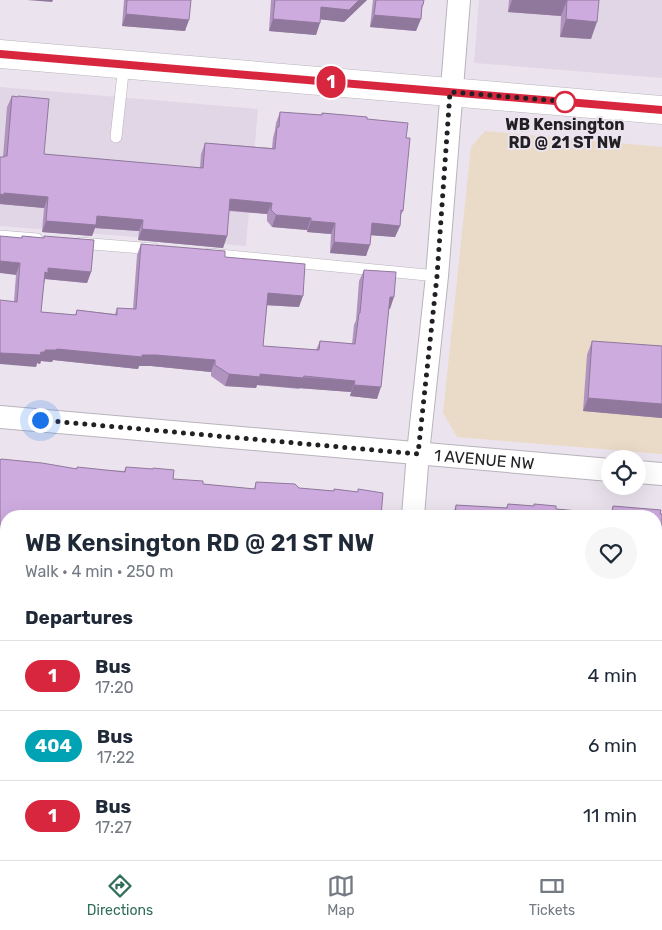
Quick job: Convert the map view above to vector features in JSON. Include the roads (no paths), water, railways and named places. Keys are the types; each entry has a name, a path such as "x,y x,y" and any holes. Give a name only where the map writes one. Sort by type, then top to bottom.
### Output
{"street":[{"path":"413,510 437,276 450,92 459,0"},
{"path":"0,54 662,110"},
{"name":"1 AVENUE NW","path":"0,417 601,469"},
{"path":"646,473 662,474"}],"lane":[{"path":"116,137 124,64"},
{"path":"0,236 49,240"},
{"path":"69,242 167,250"},
{"path":"197,253 437,276"}],"place":[{"name":"WB Kensington RD @ 21 ST NW","path":"565,102"}]}
